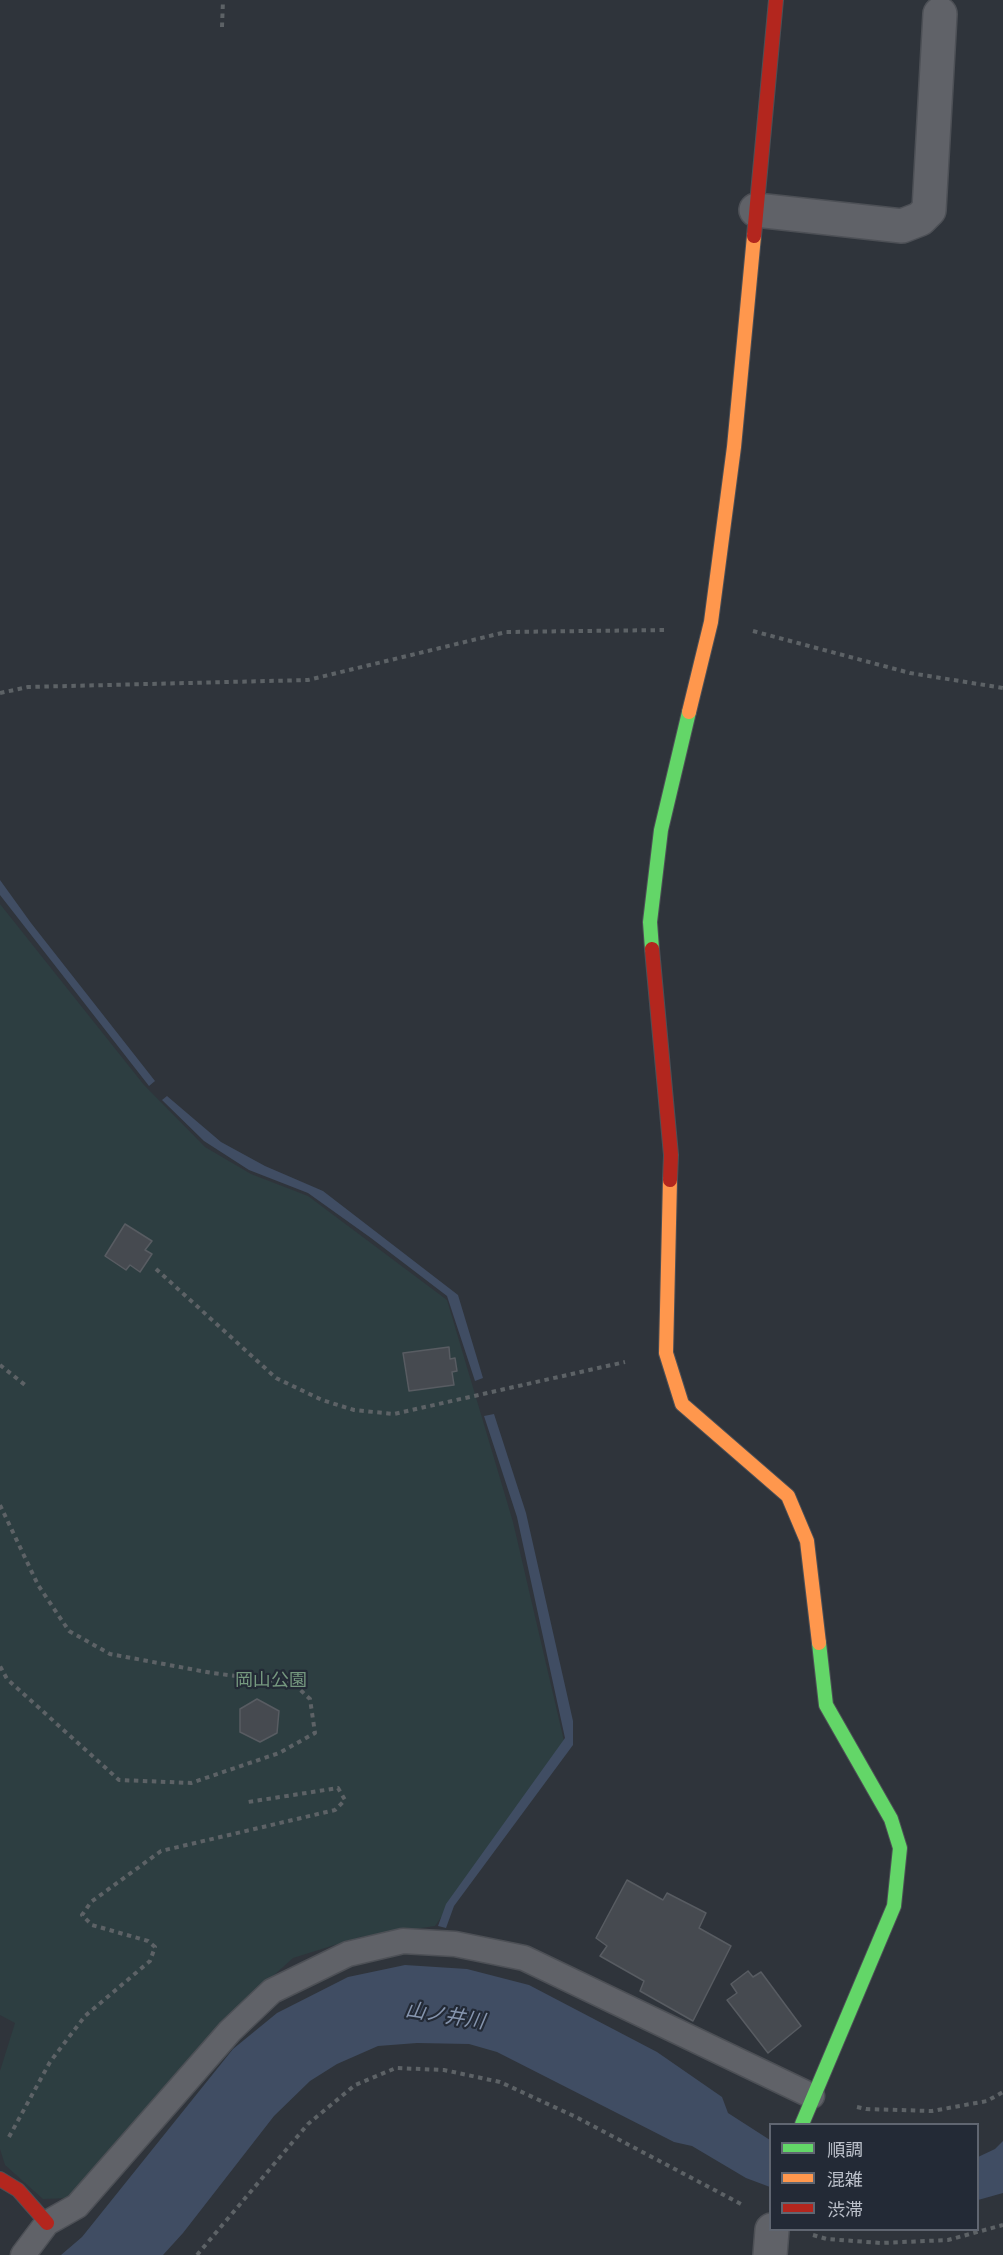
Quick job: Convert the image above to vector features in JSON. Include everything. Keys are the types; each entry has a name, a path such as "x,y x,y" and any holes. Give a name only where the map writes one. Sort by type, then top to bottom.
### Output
{"street":[{"path":"776,0 734,447 710,626 661,830 650,922 671,1155 666,1353 682,1404 788,1496 807,1540 826,1705 891,1819 900,1848 894,1906 802,2123"},
{"path":"756,210 902,226 920,219 929,210 940,14"},
{"path":"0,2179 18,2190 47,2223"},
{"path":"761,2219 770,2255"}],"lane":[{"path":"23,2255 47,2223 77,2206 230,2031 272,1991 348,1954 403,1941 455,1944 524,1958 810,2103"}],"path":[{"path":"222,27 223,0"},
{"path":"0,693 28,687 308,680 506,632 710,626 778,636 910,673 1003,688"},
{"path":"156,1269 276,1378 321,1400 354,1410 394,1414 666,1353"},
{"path":"0,1365 25,1385"},
{"path":"0,1507 38,1585 69,1631 110,1654 212,1673 293,1683 310,1699 315,1733 279,1753 191,1783 119,1780 7,1679 0,1666"},
{"path":"6,2143 50,2062 85,2016 150,1960 155,1947 148,1941 92,1925 82,1915 91,1902 161,1851 335,1810 345,1800 338,1788 248,1802"},
{"path":"196,2255 308,2124 355,2085 396,2068 444,2070 500,2082 576,2117 761,2219"},
{"path":"810,2103 866,2109 932,2111 987,2101 1003,2092"},
{"path":"808,2233 827,2239 881,2243 948,2240 1003,2225"}],"green space":[{"name":"岡山公園","path":"0,904 144,1085 205,1147 251,1174 308,1196 447,1300 513,1522 564,1741 435,1926 360,1937 293,1958 231,2014 70,2198 43,2199 5,2165 0,2149 0,2071 15,2023 0,2015"}],"water":[{"path":"0,880 155,1081 149,1086 0,895"},
{"path":"167,1096 221,1142 265,1166 323,1191 458,1295 483,1378 475,1381 447,1296 308,1193 249,1170 204,1141 162,1100"},
{"path":"494,1414 526,1513 573,1721 573,1745 454,1906 446,1928 438,1926 446,1904 565,1738 517,1517 484,1416"},
{"name":"山ノ井川","path":"405,1965 467,1969 529,1985 657,2052 722,2097 728,2113 769,2139 769,2187 746,2178 692,2146 674,2142 497,2052 469,2044 417,2043 378,2046 337,2064 310,2081 274,2116 183,2233 163,2255 61,2255 82,2237 233,2049 277,2013 348,1977"},
{"path":"1003,2141 1003,2193 979,2200 979,2157 995,2149"}],"building":[{"path":"125,1224 152,1241 145,1250 152,1254 140,1272 130,1265 126,1270 105,1256"},
{"path":"449,1347 450,1359 455,1358 457,1371 452,1372 454,1385 409,1391 403,1353"},
{"path":"257,1699 279,1711 277,1733 260,1742 240,1732 240,1709"},
{"path":"627,1880 663,1900 667,1893 706,1913 699,1928 731,1946 693,2021 640,1991 644,1981 600,1956 607,1946 596,1938"},
{"path":"748,1971 753,1977 761,1972 801,2026 768,2053 727,2000 737,1993 731,1984"}],"traffic: fast":[{"path":"652,949 650,922 661,830 689,712"},
{"path":"802,2123 894,1906 900,1848 891,1819 826,1705 819,1643"}],"traffic: slow":[{"path":"689,712 711,622 734,447 754,236"},
{"path":"670,1180 666,1353 682,1404 788,1496 807,1541 819,1643"}],"traffic: jam":[{"path":"754,236 776,0"},
{"path":"652,949 671,1155 670,1180"},
{"path":"0,2179 18,2190 47,2223"}]}
